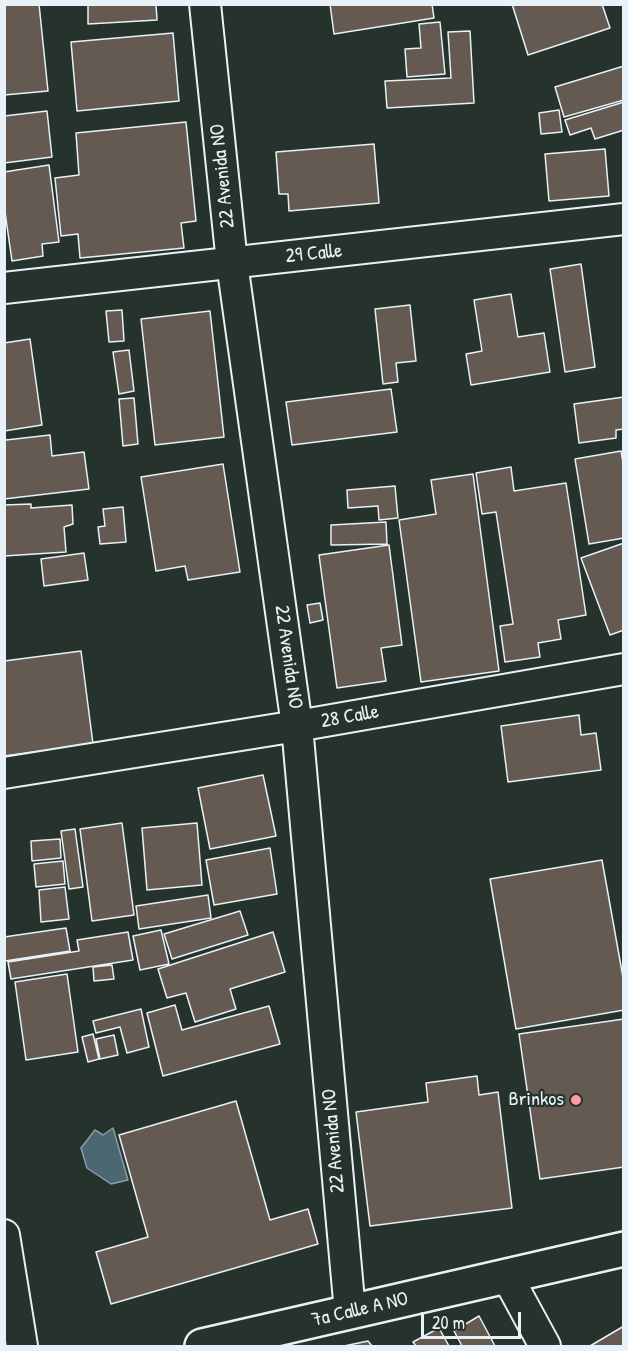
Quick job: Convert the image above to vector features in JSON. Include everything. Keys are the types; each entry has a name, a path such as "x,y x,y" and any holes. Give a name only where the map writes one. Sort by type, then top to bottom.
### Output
{"street":[{"name":"22 Avenida NO","path":"206,4 232,263 297,726 350,1312"},
{"name":"29 Calle","path":"4,288 624,219"},
{"name":"28 Calle","path":"4,773 297,726 624,669"},
{"path":"4,1235 22,1347"},
{"name":"7a Calle A NO","path":"202,1347 624,1249"},
{"path":"507,1276 545,1347"}],"water":[{"path":"113,1128 128,1180 111,1184 87,1168 81,1148 95,1130 103,1135"}],"building":[{"path":"4,4 39,4 48,91 4,95"},
{"path":"88,4 156,4 157,20 88,24"},
{"path":"330,4 432,4 434,18 334,34"},
{"path":"512,4 602,4 610,28 528,55"},
{"path":"440,22 445,74 407,77 405,49 421,48 419,24"},
{"path":"470,31 474,103 387,108 385,81 451,78 448,32"},
{"path":"173,33 179,101 77,111 71,42"},
{"path":"624,66 624,100 564,117 555,87"},
{"path":"624,102 624,130 595,139 591,128 570,135 565,120"},
{"path":"559,110 562,132 541,134 539,113"},
{"path":"47,111 52,157 4,163 4,116"},
{"path":"186,122 196,221 181,223 184,248 80,258 78,234 61,236 55,178 79,175 76,133"},
{"path":"374,144 379,203 289,211 288,194 279,194 276,152"},
{"path":"605,149 609,196 549,201 545,154"},
{"path":"49,165 59,242 42,244 43,256 12,261 4,205 4,172"},
{"path":"581,264 595,367 565,372 550,269"},
{"path":"511,294 518,337 544,333 550,372 471,385 466,354 482,351 474,300"},
{"path":"410,305 416,361 396,363 398,382 383,384 375,309"},
{"path":"122,310 124,341 109,342 106,311"},
{"path":"210,311 224,437 155,445 141,319"},
{"path":"30,339 42,425 4,431 4,343"},
{"path":"129,350 134,391 119,394 113,352"},
{"path":"391,389 397,432 292,445 286,402"},
{"path":"624,397 624,429 616,430 616,438 579,443 574,404"},
{"path":"134,398 138,444 123,446 119,399"},
{"path":"4,435 6,440 50,435 52,456 84,452 89,489 4,499"},
{"path":"621,451 624,468 624,538 589,544 575,459"},
{"path":"223,464 240,572 188,580 185,566 156,571 141,477"},
{"path":"511,467 514,491 566,483 586,615 558,620 561,639 538,643 540,657 505,662 500,626 513,624 496,512 482,514 476,473"},
{"path":"473,474 499,671 421,682 399,520 436,514 431,480"},
{"path":"395,486 398,518 379,520 378,506 348,508 347,490"},
{"path":"31,504 31,508 72,505 73,524 64,527 66,552 4,556 4,505"},
{"path":"123,507 126,542 100,544 98,527 105,526 103,509"},
{"path":"386,522 387,544 331,545 331,525"},
{"path":"624,543 624,630 610,635 581,558"},
{"path":"389,545 402,645 381,648 386,681 337,688 319,555"},
{"path":"84,553 88,580 44,586 41,559"},
{"path":"320,603 323,620 310,623 307,605"},
{"path":"81,651 93,744 4,756 4,661"},
{"path":"579,715 581,735 596,733 601,770 508,782 501,726"},
{"path":"263,775 276,836 210,849 198,788"},
{"path":"122,823 134,915 92,921 80,829"},
{"path":"197,823 202,885 147,890 142,828"},
{"path":"75,829 83,887 69,889 61,831"},
{"path":"60,839 61,858 32,861 31,841"},
{"path":"270,848 277,894 214,905 206,860"},
{"path":"602,860 624,983 624,1010 516,1029 490,879"},
{"path":"63,861 65,884 36,887 34,864"},
{"path":"65,887 69,919 41,922 39,890"},
{"path":"208,895 211,918 139,929 136,906"},
{"path":"240,911 248,935 172,959 164,934"},
{"path":"66,928 70,951 5,961 4,937"},
{"path":"161,930 169,964 140,970 133,936"},
{"path":"128,932 133,960 11,979 8,962 79,951 77,940"},
{"path":"273,932 285,972 230,989 236,1009 195,1022 186,993 167,998 158,969"},
{"path":"112,965 114,979 94,981 93,967"},
{"path":"67,974 78,1052 26,1060 15,982"},
{"path":"175,1005 182,1030 269,1006 280,1044 163,1076 147,1013"},
{"path":"141,1009 149,1047 127,1053 120,1027 96,1033 93,1021"},
{"name":"Brinkos","path":"624,1019 624,1167 540,1179 519,1034"},
{"path":"93,1034 99,1059 88,1062 82,1037"},
{"path":"114,1035 118,1055 100,1059 96,1039"},
{"path":"477,1076 479,1095 498,1092 512,1208 370,1226 356,1112 428,1102 426,1083"},
{"path":"236,1101 270,1220 308,1209 318,1244 111,1304 96,1252 148,1237 119,1135"},
{"path":"479,1316 495,1346 462,1346 454,1331"},
{"path":"624,1326 624,1346 590,1346"},
{"path":"439,1328 449,1346 416,1346 413,1342"},
{"path":"368,1341 372,1346 344,1346"}],"place":[{"name":"Brinkos","path":"576,1100"}]}
